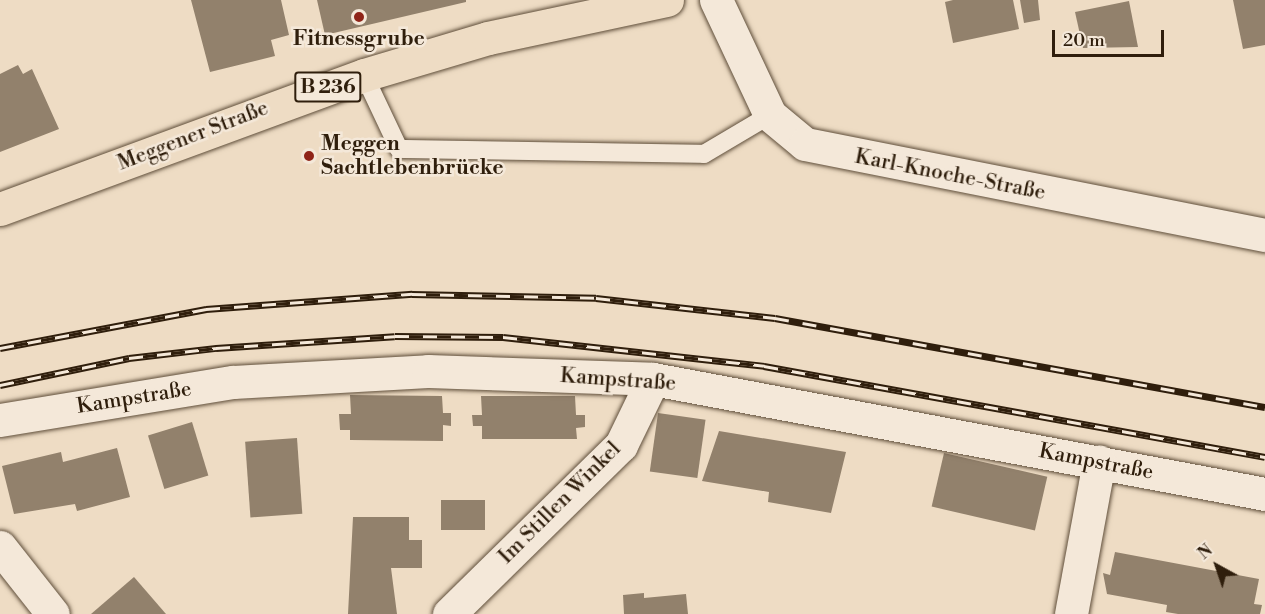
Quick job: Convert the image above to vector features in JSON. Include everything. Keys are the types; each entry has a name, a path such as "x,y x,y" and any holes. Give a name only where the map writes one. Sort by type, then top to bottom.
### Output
{"main road":[{"name":"Meggener Straße","path":"0,209 364,75 498,36 667,0"}],"street":[{"name":"Karl-Knoche-Straße","path":"716,0 770,115 806,144 845,155 1265,235"},
{"name":"Kampstraße","path":"0,420 244,381 428,371 653,379 1265,494"},
{"name":"Im Stillen Winkel","path":"449,614 621,446 653,379"},
{"path":"1071,614 1099,462"},
{"path":"0,547 53,614"}],"lane":[{"path":"364,75 399,148 704,154 770,115"}],"building":[{"path":"191,0 281,0 289,35 271,40 275,56 210,72"},
{"name":"Fitnessgrube","path":"317,0 466,0 466,2 325,35"},
{"path":"1013,0 1019,29 953,43 945,2"},
{"path":"1020,0 1038,0 1040,20 1024,23"},
{"path":"1233,0 1265,0 1265,45 1243,49"},
{"path":"1129,1 1138,47 1083,48 1075,12"},
{"path":"18,65 23,74 32,69 59,129 0,152 0,74"},
{"path":"350,395 442,396 443,413 451,413 451,426 443,425 443,441 350,440 350,430 340,430 339,414 351,414"},
{"path":"481,396 575,396 576,415 585,415 585,427 576,428 577,439 482,439 482,426 473,426 472,415 482,415"},
{"path":"658,413 706,420 697,478 650,471"},
{"path":"192,422 208,476 164,489 148,435"},
{"path":"719,431 846,452 831,513 768,502 769,492 702,481"},
{"path":"297,438 302,514 250,517 245,442"},
{"path":"117,448 130,497 77,511 75,504 14,514 2,466 61,452 63,462"},
{"path":"944,453 1047,477 1035,530 932,507"},
{"path":"441,500 485,500 485,530 441,530"},
{"path":"353,517 409,517 409,540 422,540 422,568 391,568 397,614 348,614"},
{"path":"1115,552 1259,579 1254,604 1262,605 1260,614 1178,614 1166,612 1167,605 1107,594 1103,573 1110,575"},
{"path":"134,577 166,614 91,614"},
{"path":"644,593 644,598 686,594 688,614 624,614 623,595"}],"railway":[{"path":"0,348 206,309 412,294 596,298 775,318 1265,407"},
{"path":"0,385 129,358 216,348 395,336 503,337 764,366 1265,457"}],"place":[{"name":"Fitnessgrube","path":"359,17"},
{"name":"Meggen Sachtlebenbrücke","path":"309,156"}]}
